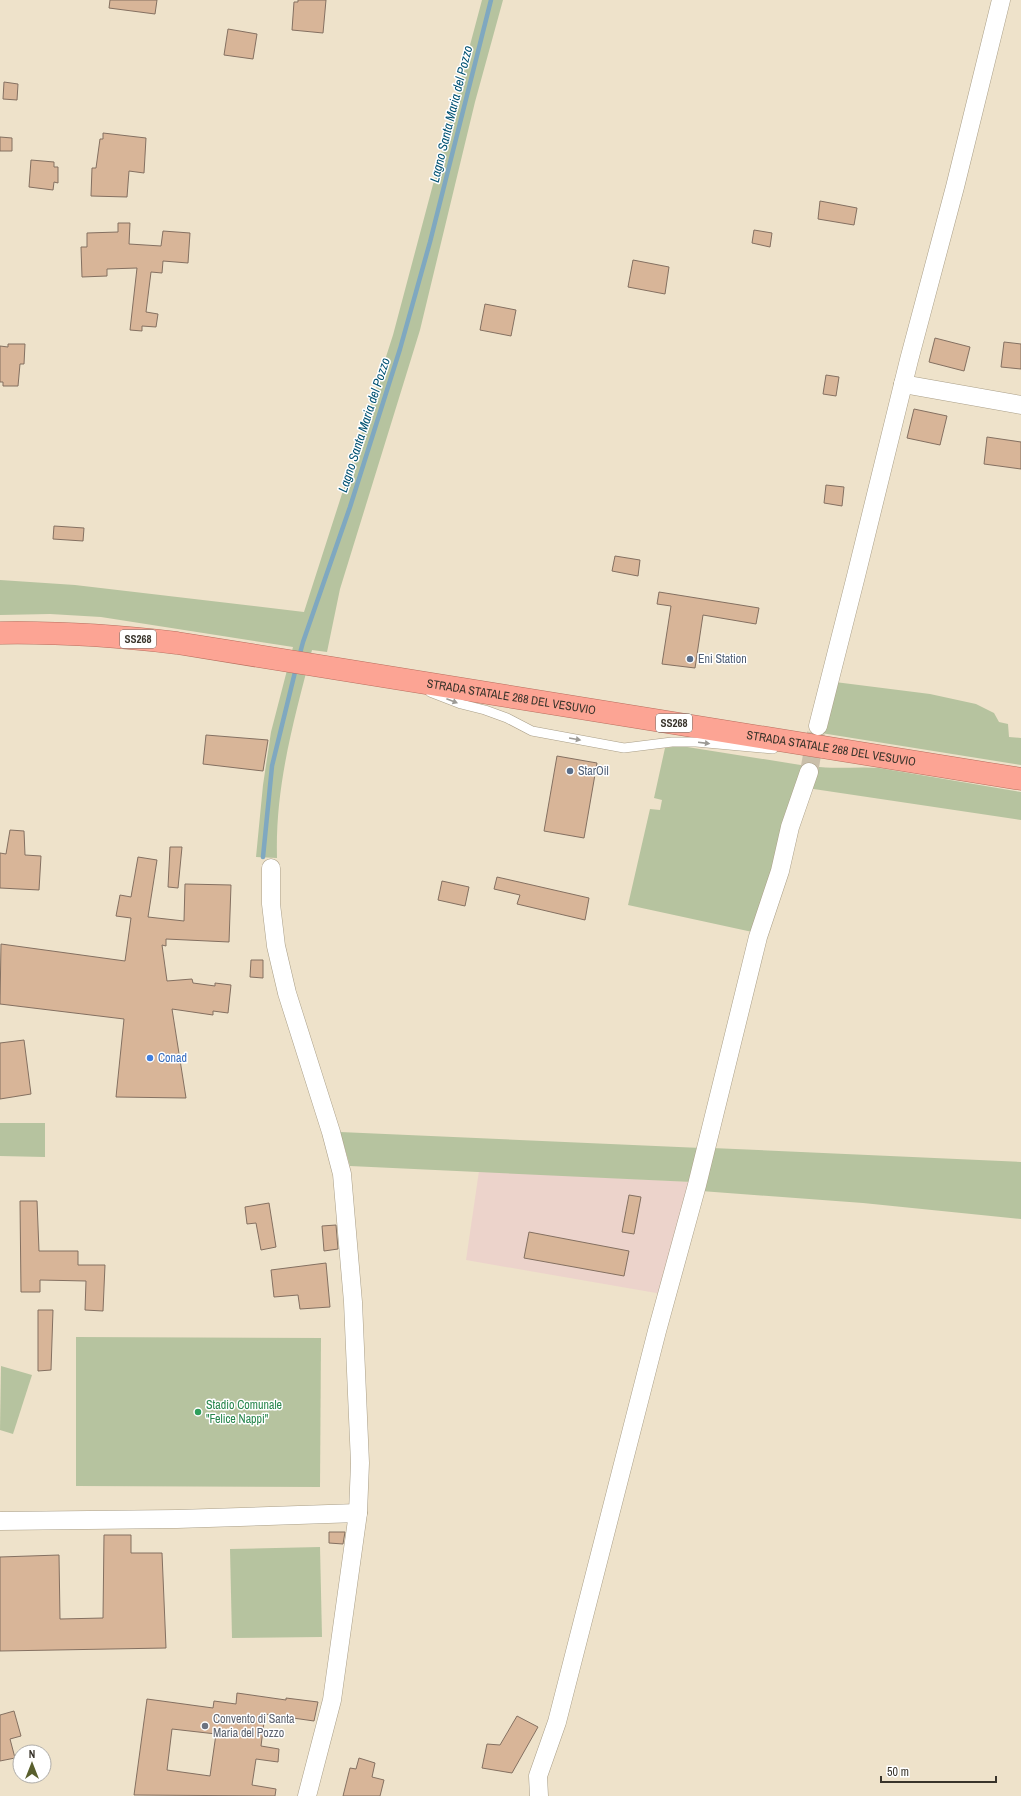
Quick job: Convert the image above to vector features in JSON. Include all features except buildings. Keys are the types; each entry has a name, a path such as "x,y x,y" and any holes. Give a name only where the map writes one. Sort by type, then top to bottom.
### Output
{"highway":[{"name":"STRADA STATALE 268 DEL VESUVIO","path":"0,633 46,632 112,636 177,643 1021,779"}],"street":[{"path":"818,726 1001,0"},
{"path":"903,384 1021,405"},
{"path":"539,1796 538,1776 557,1722 657,1331 698,1185 758,937 780,871 790,827 809,772"},
{"path":"271,868 271,904 276,946 287,993 331,1132 342,1174 354,1310 360,1463 358,1513 332,1700 307,1796"},
{"path":"0,1521 358,1513"}],"lane":[{"path":"389,677 461,704 485,710 506,718 532,732 624,748 672,742 696,742 792,751 836,749"}],"shaded area":[{"path":"479,1171 692,1182 662,1294 466,1260"}],"green space":[{"path":"482,0 503,0 475,102 420,330 340,589 327,652 312,650 292,727 282,779 277,831 277,858 256,857 263,785 271,732 293,647 101,617 50,614 0,615 0,580 75,585 304,612 393,335"},
{"path":"835,682 930,694 976,704 994,713 999,722 1008,724 1009,737 1021,738 1021,765 821,733"},
{"path":"681,746 807,766 757,933 628,905 650,809 660,810 662,800 654,798 665,748"},
{"path":"813,766 830,768 879,768 1021,792 1021,820 807,788"},
{"path":"0,1123 45,1123 45,1157 0,1156"},
{"path":"340,1132 701,1148 692,1182 350,1166"},
{"path":"712,1148 1021,1162 1021,1219 863,1203 701,1191"},
{"name":"Stadio Comunale \"Felice Nappi\"","path":"76,1337 321,1338 320,1487 76,1486"},
{"path":"1,1366 32,1375 13,1434 0,1430"},
{"path":"320,1547 322,1637 232,1638 230,1549"}],"waterway":[{"name":"Lagno Santa Maria del Pozzo","path":"299,657 350,507 400,349 430,242 491,0"},
{"name":"Lagno Santa Maria del Pozzo","path":"263,857 272,766 296,668"}],"tunnel":[{"path":"809,772 816,733"}],"place":[{"name":"Eni Station","path":"690,659"},
{"name":"StarOil","path":"570,771"},
{"name":"Conad","path":"150,1058"},
{"name":"Stadio Comunale \"Felice Nappi\"","path":"198,1412"},
{"name":"Convento di Santa Maria del Pozzo","path":"205,1726"}]}
